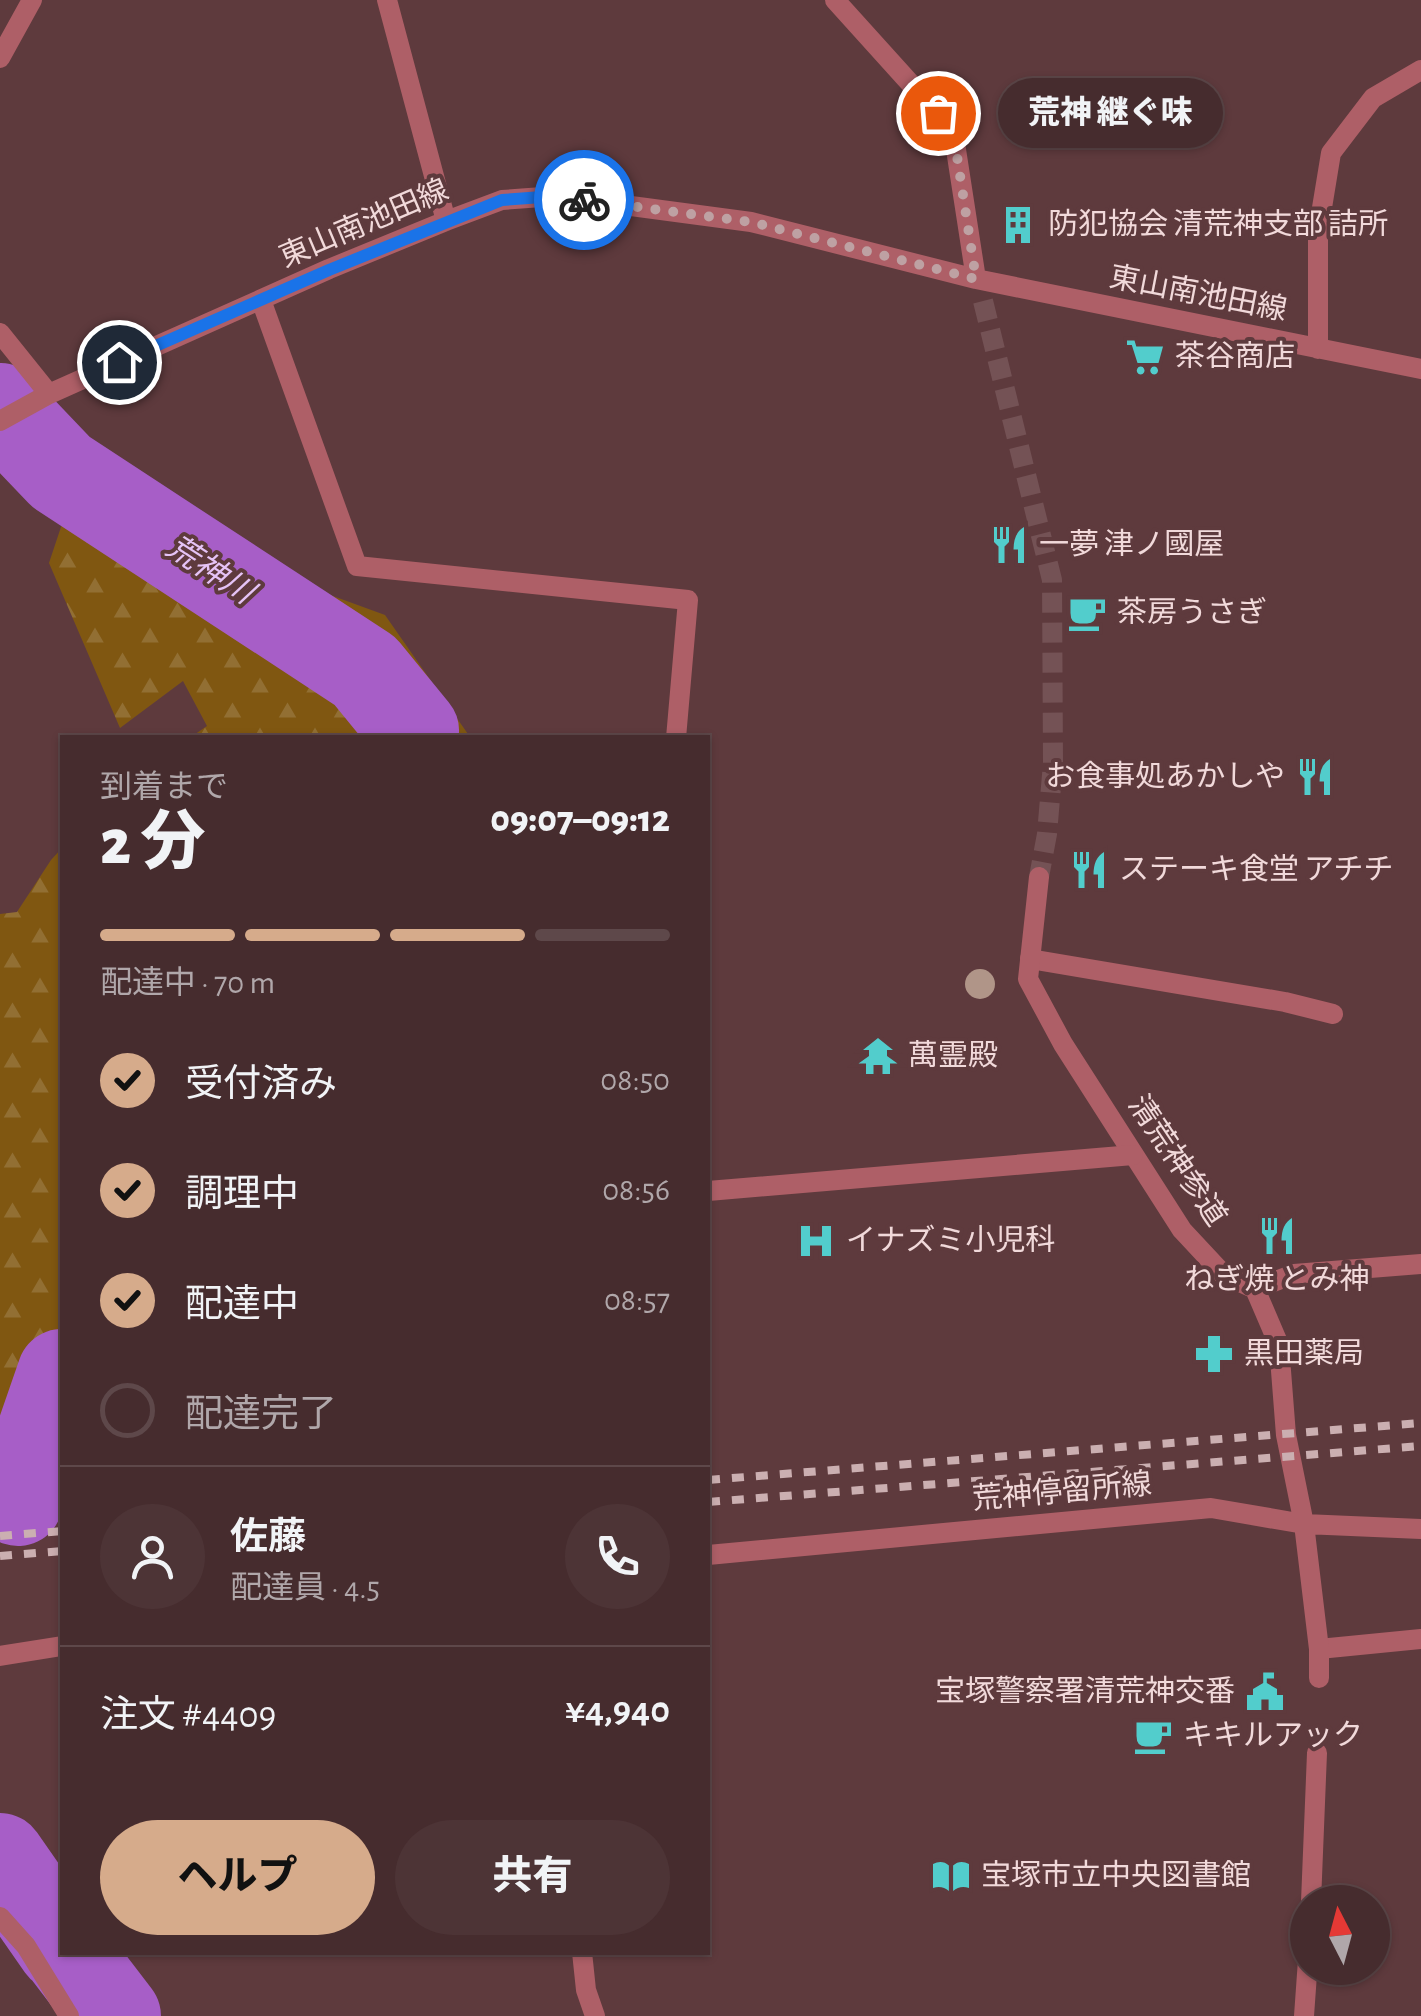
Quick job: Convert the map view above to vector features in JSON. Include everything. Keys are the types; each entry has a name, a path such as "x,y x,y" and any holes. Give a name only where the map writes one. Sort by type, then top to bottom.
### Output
{"street":[{"path":"0,58 32,0"},
{"path":"388,0 446,220"},
{"path":"835,0 938,113 955,143 976,279"},
{"path":"1318,348 1318,232 1331,154 1373,98 1421,70"},
{"name":"東山南池田線","path":"0,422 39,399 446,220 502,200 556,196 751,222 976,279 1421,368"},
{"path":"261,300 357,566 688,600 676,735"},
{"path":"0,333 39,399"},
{"name":"清荒神参道","path":"1039,877 1028,979 1064,1044 1182,1230 1224,1275 1255,1289"},
{"path":"1030,959 1286,1002 1333,1014"},
{"path":"710,1191 1133,1154"},
{"path":"1319,1678 1304,1524 1289,1457 1279,1345 1255,1289 1294,1274 1421,1264"},
{"name":"荒神停留所線","path":"710,1556 1211,1508 1304,1524 1421,1529"},
{"path":"1319,1649 1421,1639"},
{"path":"0,1656 60,1646"},
{"path":"1312,1885 1317,1753"},
{"path":"0,1917 26,1946 69,2016"},
{"path":"582,1955 586,1990 595,2016"},
{"path":"1304,2016 1306,1985"}],"green space":[{"path":"72,494 171,507 289,580 385,615 469,735 194,735 207,726 183,681 120,728 49,563"},
{"path":"60,850 60,1380 0,1493 0,914 17,912"}],"waterway":[{"name":"荒神川","path":"0,408 61,472 365,671 413,735"},
{"name":"荒神川","path":"18,1501 60,1380"},
{"name":"荒神川","path":"0,1858 60,1944"},
{"name":"荒神川","path":"69,1955 116,2016"}],"tunnel":[{"path":"983,301 1052,580 1053,763 1039,877"}],"railway":[{"path":"710,1480 1421,1423"},
{"path":"710,1502 1421,1446"},
{"path":"0,1536 60,1531"},
{"path":"0,1556 60,1551"}],"way so far":[{"path":"584,200 751,222 976,279 955,143 938,113"}],"place":[{"name":"荒神 継ぐ味","path":"938,113"},
{"name":"防犯協会 清荒神支部 詰所","path":"1018,225"},
{"name":"茶谷商店","path":"1145,357"},
{"name":"一夢 津ノ國屋","path":"1009,545"},
{"name":"茶房うさぎ","path":"1087,613"},
{"name":"お食事処あかしや","path":"1315,777"},
{"name":"ステーキ食堂 アチチ","path":"1089,870"},
{"name":"萬霊殿","path":"878,1056"},
{"name":"ねぎ焼 とみ神","path":"1277,1236"},
{"name":"イナズミ小児科","path":"816,1241"},
{"name":"黒田薬局","path":"1214,1354"},
{"name":"宝塚警察署清荒神交番","path":"1265,1692"},
{"name":"キキルアック","path":"1153,1736"},
{"name":"宝塚市立中央図書館","path":"951,1876"}],"route":[{"path":"119,362 446,220 502,200 556,196 584,200"}]}
